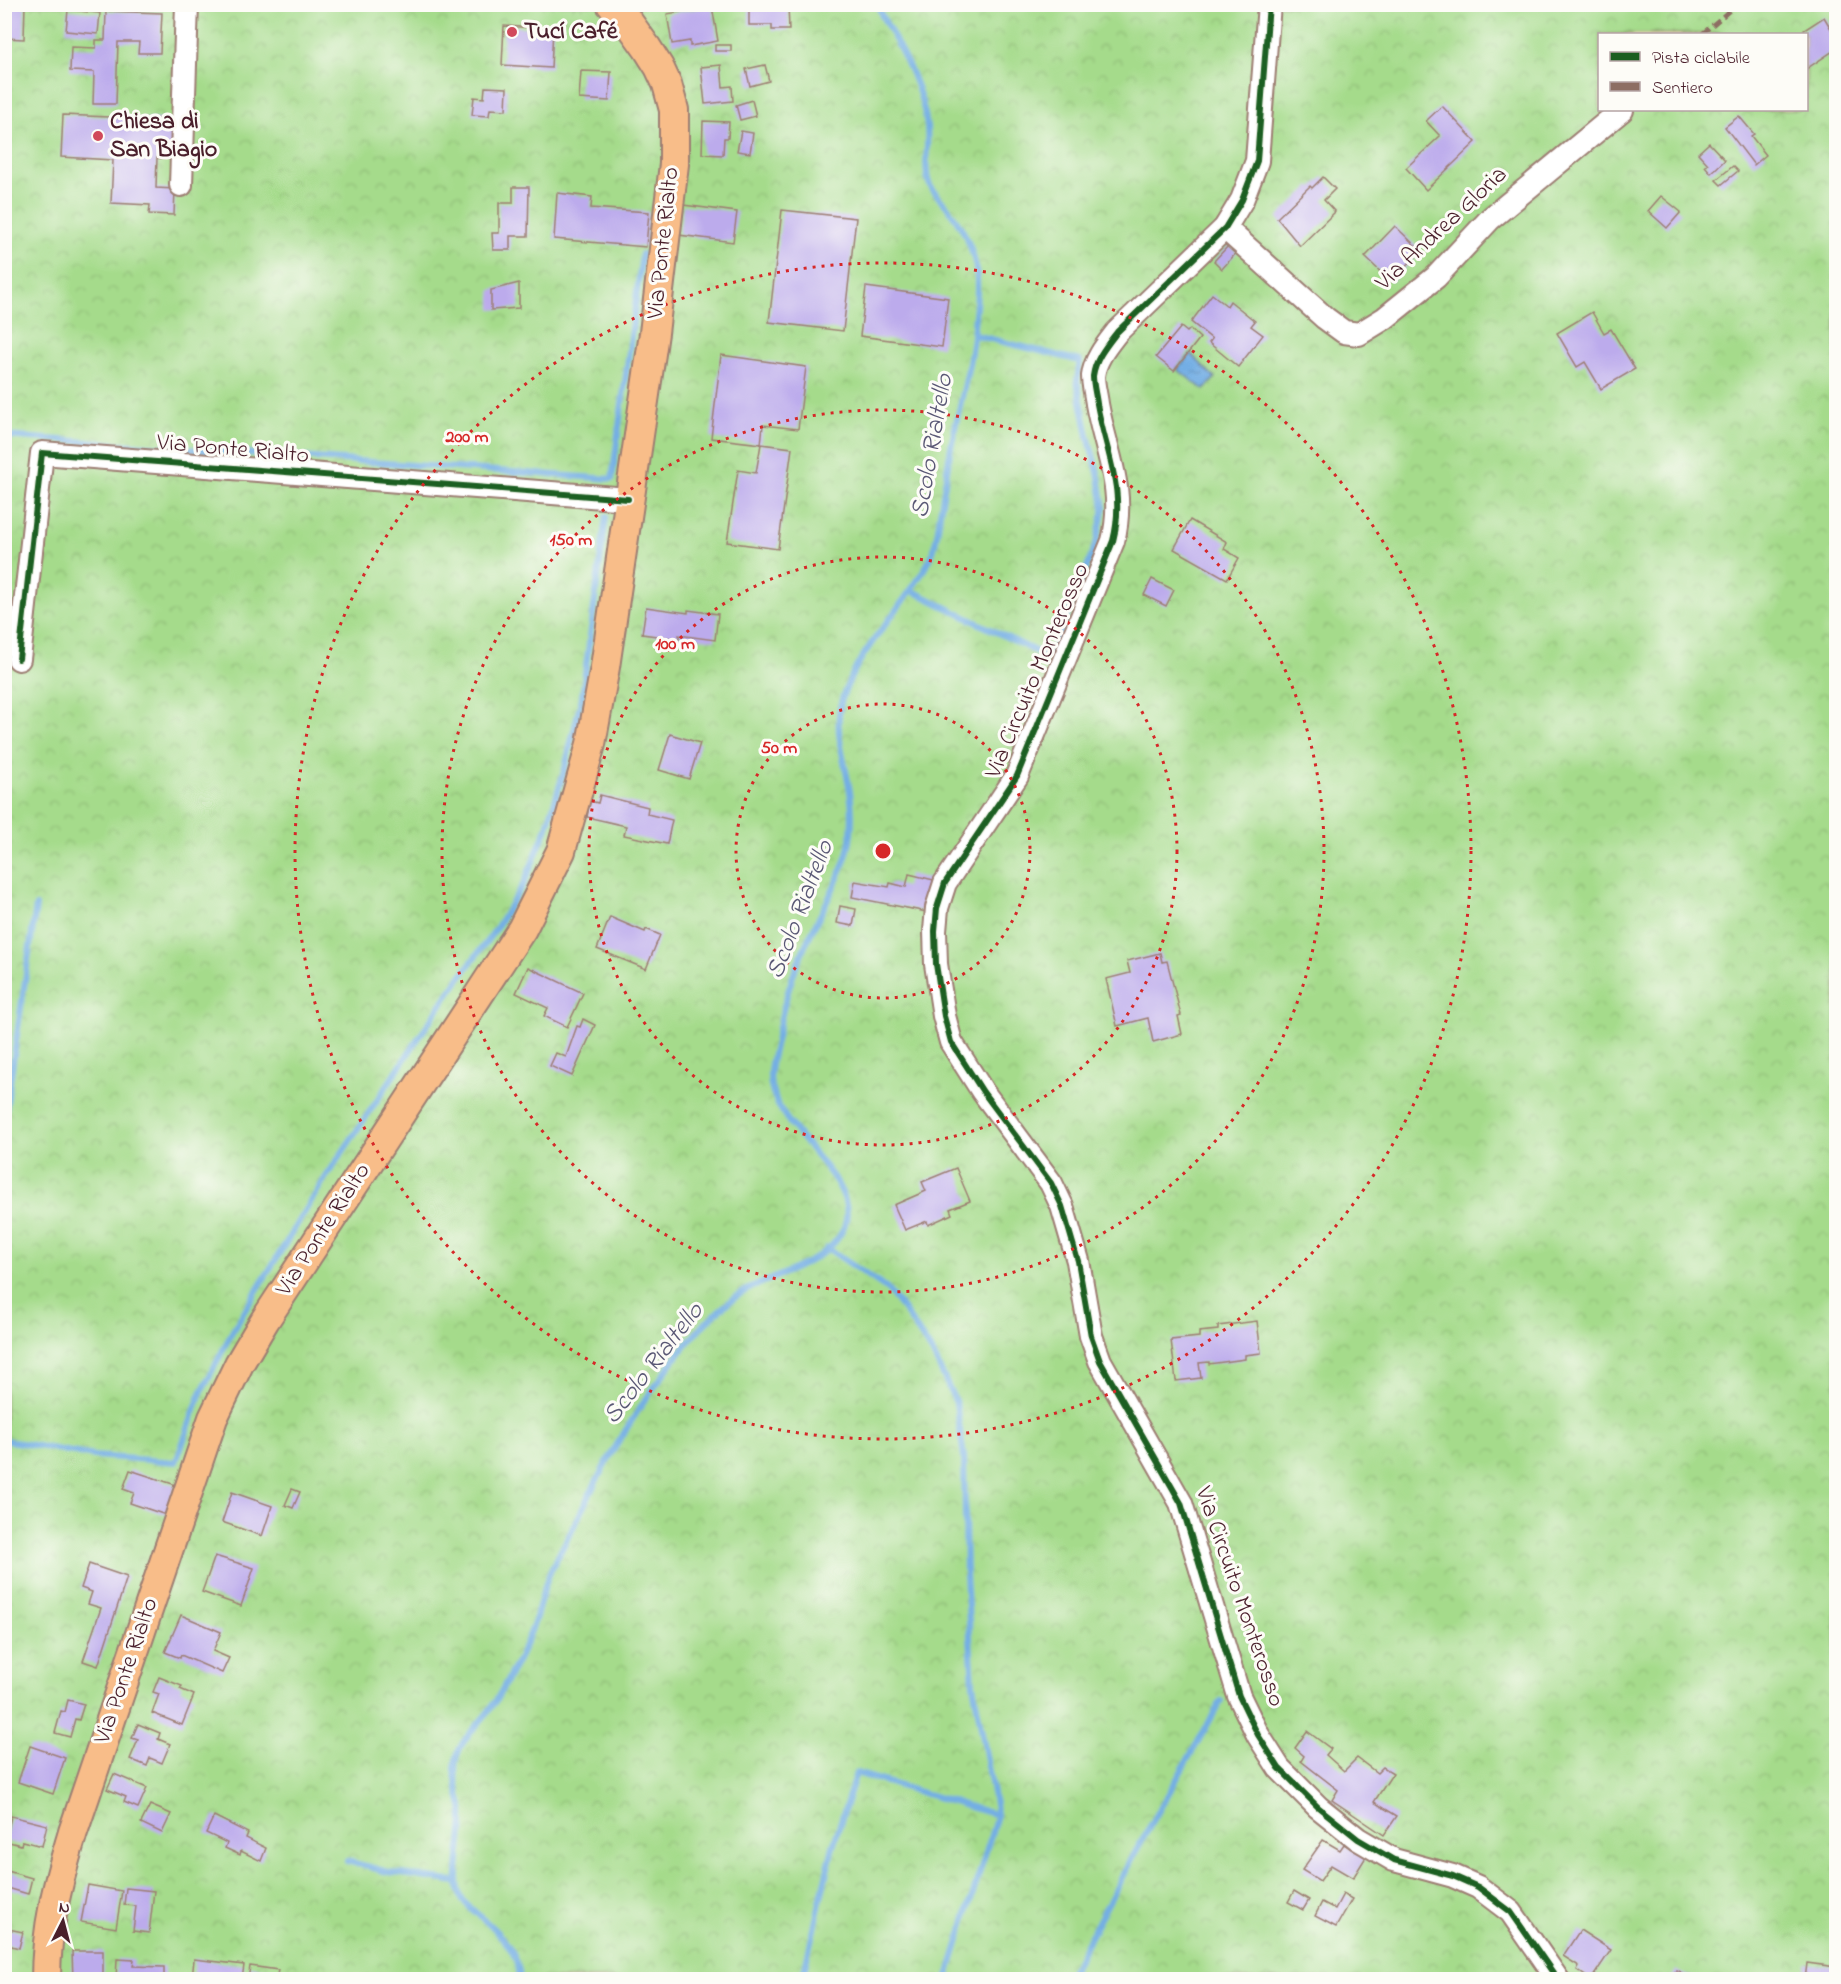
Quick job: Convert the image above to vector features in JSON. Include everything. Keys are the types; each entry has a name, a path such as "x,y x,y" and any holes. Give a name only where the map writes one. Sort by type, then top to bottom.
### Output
{"main road":[{"name":"Via Ponte Rialto","path":"46,1980 49,1926 56,1891 73,1832 213,1418 239,1364 265,1320 522,929 561,851 591,744 604,667 657,310 674,164 674,110 659,67 627,20 611,4"}],"street":[{"path":"181,185 187,4"},
{"path":"1225,228 1242,200 1257,161 1269,4"},
{"name":"Via Andrea Gloria","path":"1225,228 1325,318 1344,332 1359,334 1385,318 1436,277 1490,219 1621,111"},
{"name":"Via Circuito Monterosso","path":"1225,228 1118,332 1096,363 1093,378 1099,414 1116,483 1117,525 1113,541 1017,776 957,862 940,895 934,931 936,964 944,1016 951,1042 964,1064 1051,1183 1062,1206 1078,1261 1091,1336 1100,1360 1182,1503 1239,1696 1258,1735 1279,1768 1318,1807 1358,1839 1394,1860 1453,1876 1478,1887 1511,1912 1558,1980"},
{"name":"Via Ponte Rialto","path":"19,659 42,453 628,499"}],"green space":[{"path":"5,5 1836,5 1836,1979 5,1979"}],"water":[{"path":"1191,354 1215,378 1204,390 1177,369"}],"building":[{"path":"4,4 25,4 24,39 4,38"},
{"path":"749,4 788,4 789,30 772,30 772,25 749,25"},
{"path":"712,6 718,41 690,46 690,41 672,44 667,14"},
{"path":"68,10 100,13 98,34 66,31"},
{"path":"106,11 162,13 160,53 138,53 139,42 118,42 116,104 93,104 94,72 70,71 71,47 96,48 96,40 105,40"},
{"path":"1824,17 1836,37 1836,49 1808,68 1808,33 1800,33"},
{"path":"504,26 553,29 551,68 502,65"},
{"path":"715,45 731,45 731,51 715,51"},
{"path":"721,65 723,87 732,86 733,101 705,104 701,67"},
{"path":"765,65 769,81 750,86 746,69"},
{"path":"581,71 611,72 609,101 579,99"},
{"path":"485,87 507,88 506,110 490,109 489,116 472,115 474,97 484,98"},
{"path":"752,100 756,116 740,120 736,105"},
{"path":"1442,106 1476,142 1426,190 1406,168 1440,136 1426,121"},
{"path":"63,115 178,120 177,159 157,158 156,188 175,189 174,215 149,214 150,205 111,203 113,160 61,157"},
{"path":"1739,116 1754,134 1751,136 1766,155 1754,165 1725,127"},
{"path":"703,121 729,122 728,138 724,138 723,155 702,154"},
{"path":"741,131 753,133 750,153 737,151"},
{"path":"1709,143 1725,160 1711,173 1705,166 1708,164 1698,153"},
{"path":"1733,166 1738,171 1721,185 1716,180"},
{"path":"1323,177 1335,189 1324,200 1335,212 1300,246 1277,218 1310,186 1312,188"},
{"path":"513,187 529,187 528,236 510,236 510,250 493,250 492,233 499,233 499,203 513,203"},
{"path":"557,193 592,197 591,208 649,212 646,247 554,239"},
{"path":"1661,196 1681,212 1667,228 1648,211"},
{"path":"683,205 737,212 733,242 679,235"},
{"path":"782,210 856,218 843,331 769,322"},
{"path":"1395,226 1421,251 1391,282 1365,257"},
{"path":"1229,245 1237,252 1222,269 1214,261"},
{"path":"519,283 519,308 491,310 491,290"},
{"path":"866,287 948,298 942,347 860,336"},
{"path":"1212,294 1227,306 1230,301 1255,321 1251,326 1263,335 1238,367 1209,343 1212,339 1191,322"},
{"path":"1592,312 1604,333 1611,329 1635,369 1601,389 1585,362 1577,367 1557,333"},
{"path":"1181,327 1187,332 1190,329 1200,338 1174,371 1156,357"},
{"path":"721,355 806,367 798,429 763,425 761,444 711,438"},
{"path":"761,444 792,448 778,549 727,542 738,470 756,473"},
{"path":"1190,520 1227,542 1224,549 1239,558 1227,579 1174,549"},
{"path":"1152,579 1174,590 1166,606 1144,595"},
{"path":"646,607 688,613 688,610 718,614 715,640 679,635 679,639 642,634"},
{"path":"670,734 700,743 689,779 659,770"},
{"path":"600,795 648,807 647,814 672,820 667,844 624,835 626,826 587,817 590,801 598,803"},
{"path":"909,874 938,881 932,913 852,897 855,881 889,887 890,883 906,887"},
{"path":"840,906 856,909 853,926 837,923"},
{"path":"610,917 645,932 646,929 660,935 646,969 597,949"},
{"path":"1160,953 1162,962 1167,961 1181,1015 1178,1016 1182,1034 1153,1042 1148,1018 1117,1026 1106,979 1130,973 1127,961"},
{"path":"528,967 583,993 567,1027 544,1016 548,1008 516,993"},
{"path":"583,1019 595,1025 572,1076 550,1066 556,1053 566,1057 577,1026 580,1027"},
{"path":"956,1168 970,1201 950,1209 952,1214 928,1225 927,1221 905,1230 894,1205 926,1191 922,1182"},
{"path":"1257,1321 1261,1353 1245,1355 1245,1359 1209,1364 1209,1362 1199,1363 1201,1378 1176,1381 1171,1340 1199,1337 1199,1332 1218,1330 1218,1326"},
{"path":"130,1470 176,1485 166,1515 130,1503 134,1493 123,1489"},
{"path":"292,1489 300,1492 293,1508 285,1505"},
{"path":"232,1492 272,1506 262,1536 222,1522"},
{"path":"215,1556 254,1568 241,1606 202,1592"},
{"path":"89,1564 127,1577 98,1666 83,1661 101,1608 88,1604 92,1592 81,1588"},
{"path":"181,1615 221,1632 213,1651 229,1658 222,1673 181,1655 180,1658 165,1652"},
{"path":"159,1677 182,1686 180,1689 194,1695 182,1725 152,1713 159,1694 153,1692"},
{"path":"68,1700 84,1704 79,1720 75,1719 70,1737 55,1733 61,1711 65,1712"},
{"path":"138,1724 160,1733 158,1739 170,1744 162,1763 150,1758 147,1766 130,1759 138,1740 132,1738"},
{"path":"1307,1731 1331,1749 1326,1755 1344,1771 1357,1758 1377,1773 1383,1767 1393,1773 1374,1802 1397,1816 1384,1835 1332,1800 1338,1790 1301,1761 1304,1756 1295,1748"},
{"path":"30,1746 65,1758 53,1794 18,1782"},
{"path":"114,1774 147,1788 138,1808 124,1802 126,1797 107,1789"},
{"path":"150,1805 171,1814 162,1833 141,1823"},
{"path":"11,1816 47,1825 42,1846 22,1841 21,1845 5,1841"},
{"path":"214,1816 248,1833 246,1838 266,1848 261,1861 241,1851 240,1855 225,1848 227,1843 206,1833"},
{"path":"1323,1840 1340,1850 1344,1844 1366,1857 1353,1878 1331,1865 1320,1881 1302,1870"},
{"path":"4,1870 32,1878 28,1894 4,1887"},
{"path":"88,1885 122,1891 116,1928 81,1922"},
{"path":"126,1888 154,1891 149,1933 133,1931 136,1906 124,1905"},
{"path":"1294,1891 1309,1900 1303,1910 1288,1902"},
{"path":"1343,1894 1352,1899 1336,1927 1315,1916 1322,1902 1335,1909"},
{"path":"4,1928 23,1932 19,1948 4,1944"},
{"path":"1580,1930 1611,1950 1591,1980 1577,1970 1579,1966 1563,1956"},
{"path":"72,1951 103,1951 103,1980 73,1980"},
{"path":"117,1959 134,1960 133,1966 164,1967 164,1980 116,1979"},
{"path":"194,1959 244,1965 242,1980 192,1980"},
{"path":"1807,1963 1836,1967 1836,1980 1805,1980"},
{"path":"250,1966 278,1970 276,1980 248,1980"},
{"path":"1676,1970 1689,1977 1697,1980 1671,1980"}],"waterway":[{"name":"Scolo Rialtello","path":"520,1980 516,1960 507,1944 463,1901 460,1893 458,1872 463,1813 455,1775 458,1752 466,1738 492,1707 516,1664 532,1628 551,1570 606,1464 627,1428 669,1367 699,1329 726,1305 744,1291 806,1264 820,1255 841,1234 846,1220 846,1203 838,1185 796,1132 773,1094 771,1067 784,1005 795,969 838,878 849,845 852,825 851,805 839,728 842,699 859,662 921,575 933,552 970,356 977,293 976,268 967,240 961,227 929,183 926,170 927,127 921,97 878,4"},
{"path":"4,436 612,479 642,254"},
{"path":"911,590 1049,658 1097,540 1104,508 1077,381 1080,361 975,335"},
{"path":"4,1440 94,1456 176,1462 200,1395 233,1330 324,1180 450,991 495,930 524,883 546,830 565,768 582,696 606,517"},
{"path":"4,1123 36,906"},
{"path":"827,1248 886,1288 932,1352 956,1403 964,1457 966,1574 973,1684 997,1815 947,1980"},
{"path":"1067,1980 1136,1851 1221,1701"},
{"path":"802,1980 833,1846 856,1773 997,1815"},
{"path":"347,1861 388,1872 456,1882"}],"marked path":[{"path":"1703,33 1737,4"}],"cycle path":[{"path":"1269,4 1257,161 1242,200 1225,228 1117,332 1096,364 1093,376 1094,386 1116,488 1117,505 1113,541 1017,776 945,883 937,908 936,964 944,1016 951,1042 983,1092 1051,1183 1062,1206 1078,1261 1091,1336 1100,1361 1181,1503 1239,1696 1258,1735 1279,1768 1318,1807 1358,1839 1394,1860 1453,1876 1478,1887 1511,1912 1558,1980"},
{"path":"19,659 42,453 628,499"}],"place":[{"name":"Tucí Café","path":"512,32"},
{"name":"Chiesa di San Biagio","path":"98,136"}]}
